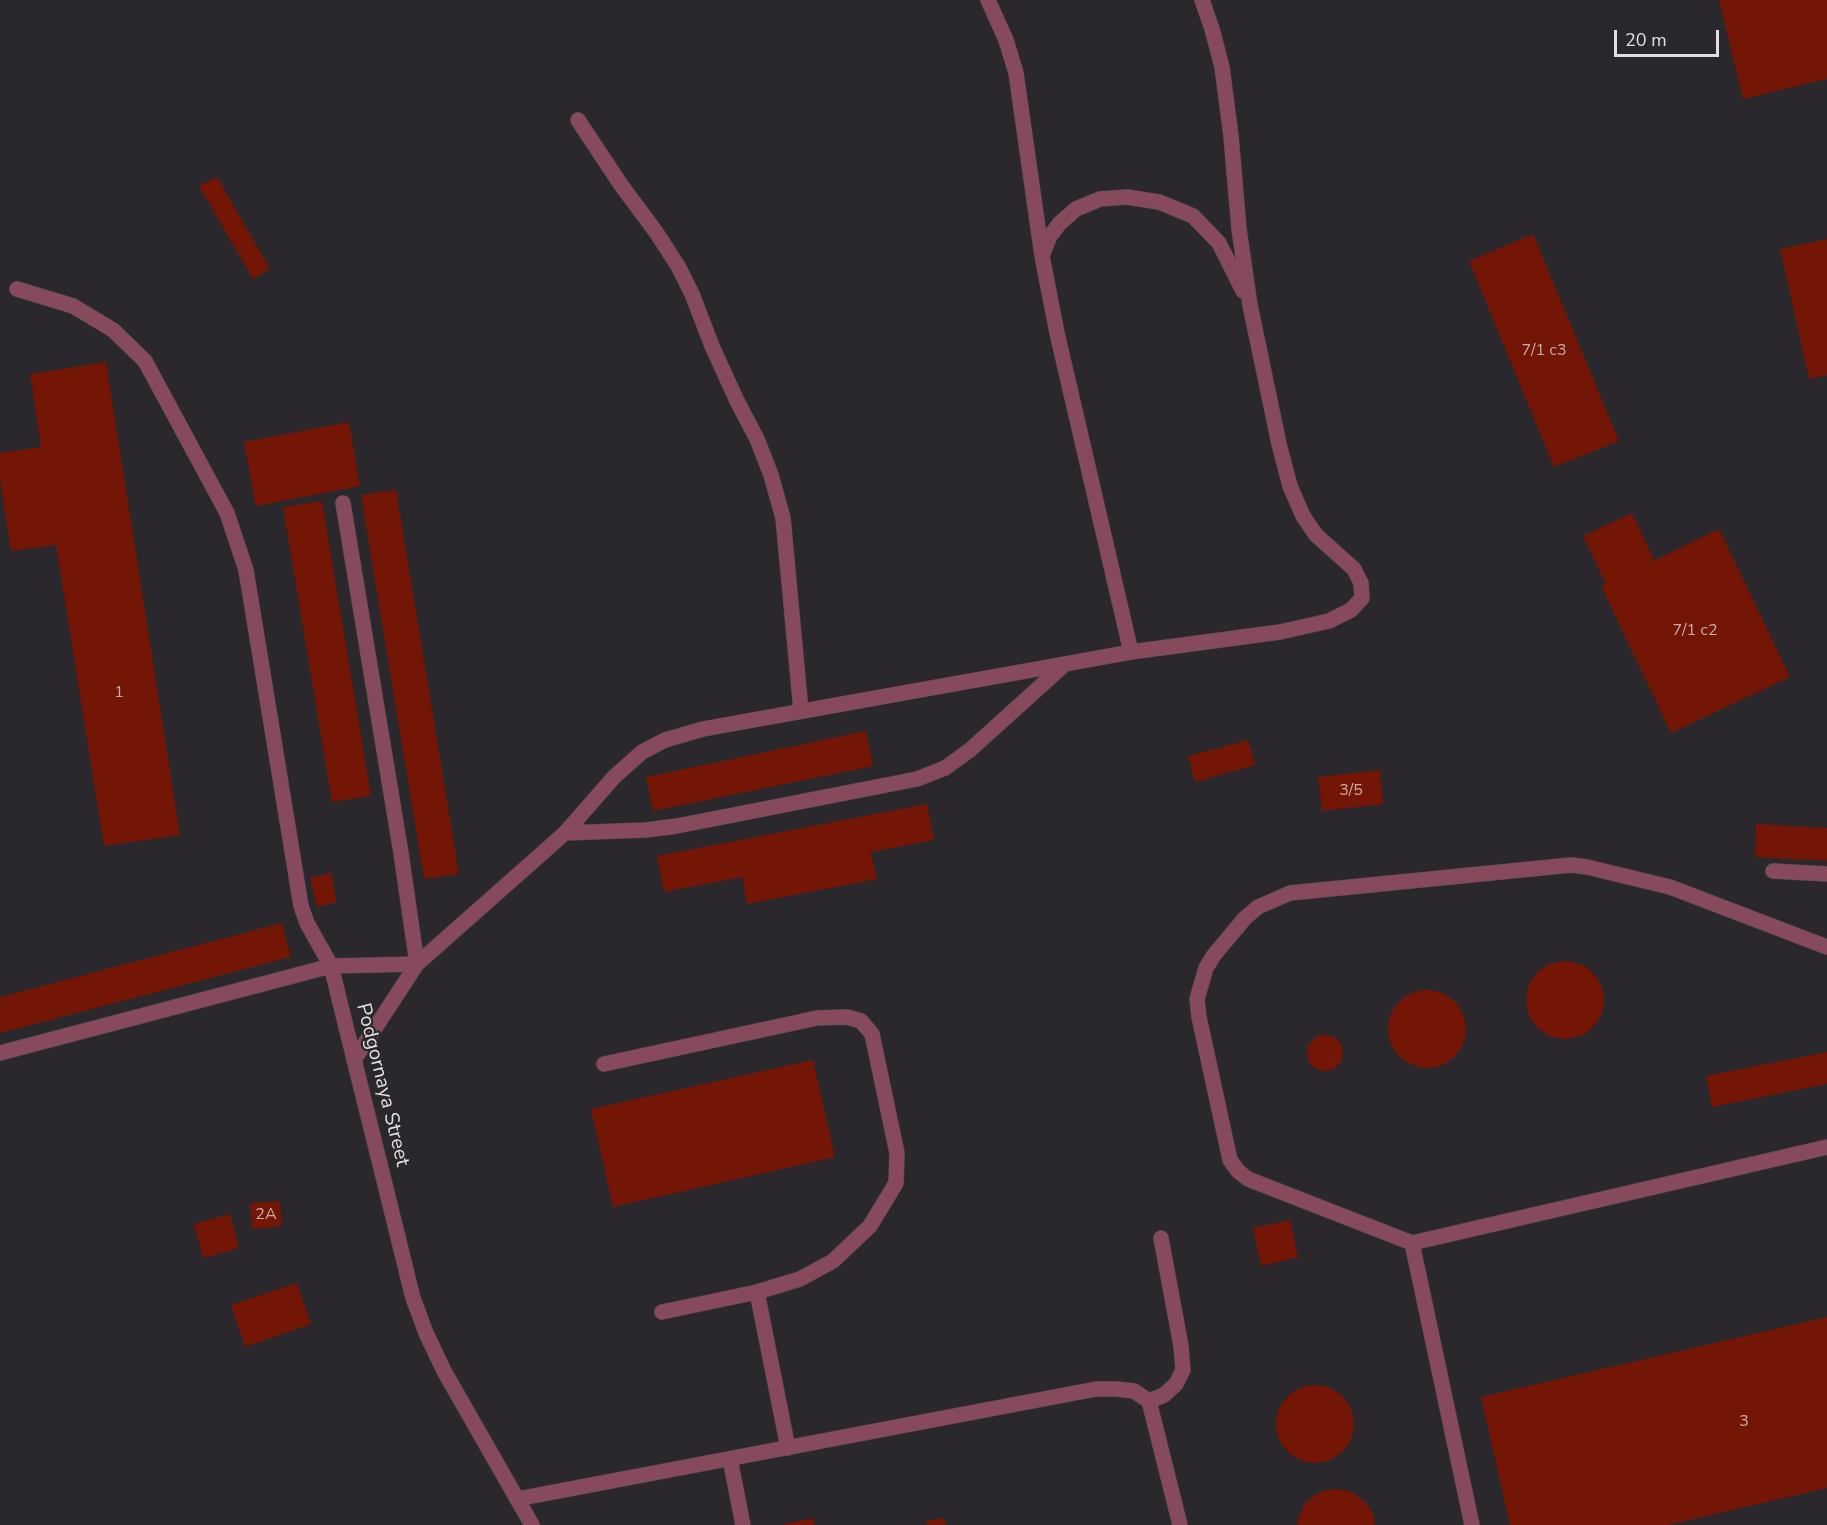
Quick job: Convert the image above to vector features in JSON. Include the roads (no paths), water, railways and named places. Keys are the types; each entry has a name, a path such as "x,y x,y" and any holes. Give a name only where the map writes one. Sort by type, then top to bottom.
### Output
{"street":[{"path":"988,0 1006,40 1016,74 1042,256 1057,333 1131,652"},
{"path":"354,1060 417,964 565,833 614,777 642,752 665,740 703,729 1131,652 1280,632 1329,621 1351,610 1362,598 1361,583 1354,568 1316,536 1303,516 1290,486 1250,305 1239,229 1222,67 1202,0"},
{"path":"578,120 678,266 737,401 757,439 771,475 783,518 801,711"},
{"path":"1042,256 1050,236 1060,223 1076,209 1100,199 1127,197 1160,202 1193,216 1219,243 1250,305"},
{"name":"Podgornaya Street","path":"17,289 73,306 113,330 145,361 226,513 246,570 301,906 331,966 413,1298 444,1371 532,1525"},
{"path":"343,503 417,964"},
{"path":"565,833 646,830 677,826 917,779 945,768 970,750 1065,664"},
{"path":"1827,946 1670,887 1587,867 1571,866 1290,893 1274,899 1245,918 1206,968 1197,999 1230,1160 1238,1171 1248,1179 1412,1243 1827,1147"},
{"path":"1773,871 1827,874"},
{"path":"0,1053 331,966 417,964"},
{"path":"604,1064 817,1018 847,1017 861,1021 872,1034 897,1153 896,1183 870,1226 833,1261 800,1279 757,1292 662,1312"},
{"path":"1149,1401 1164,1395 1176,1384 1183,1370 1181,1346 1161,1238"},
{"path":"1412,1243 1472,1525"},
{"path":"757,1292 788,1448"},
{"path":"517,1499 1096,1389 1116,1389 1134,1391 1149,1401 1180,1525"},
{"path":"730,1459 743,1525"}]}
